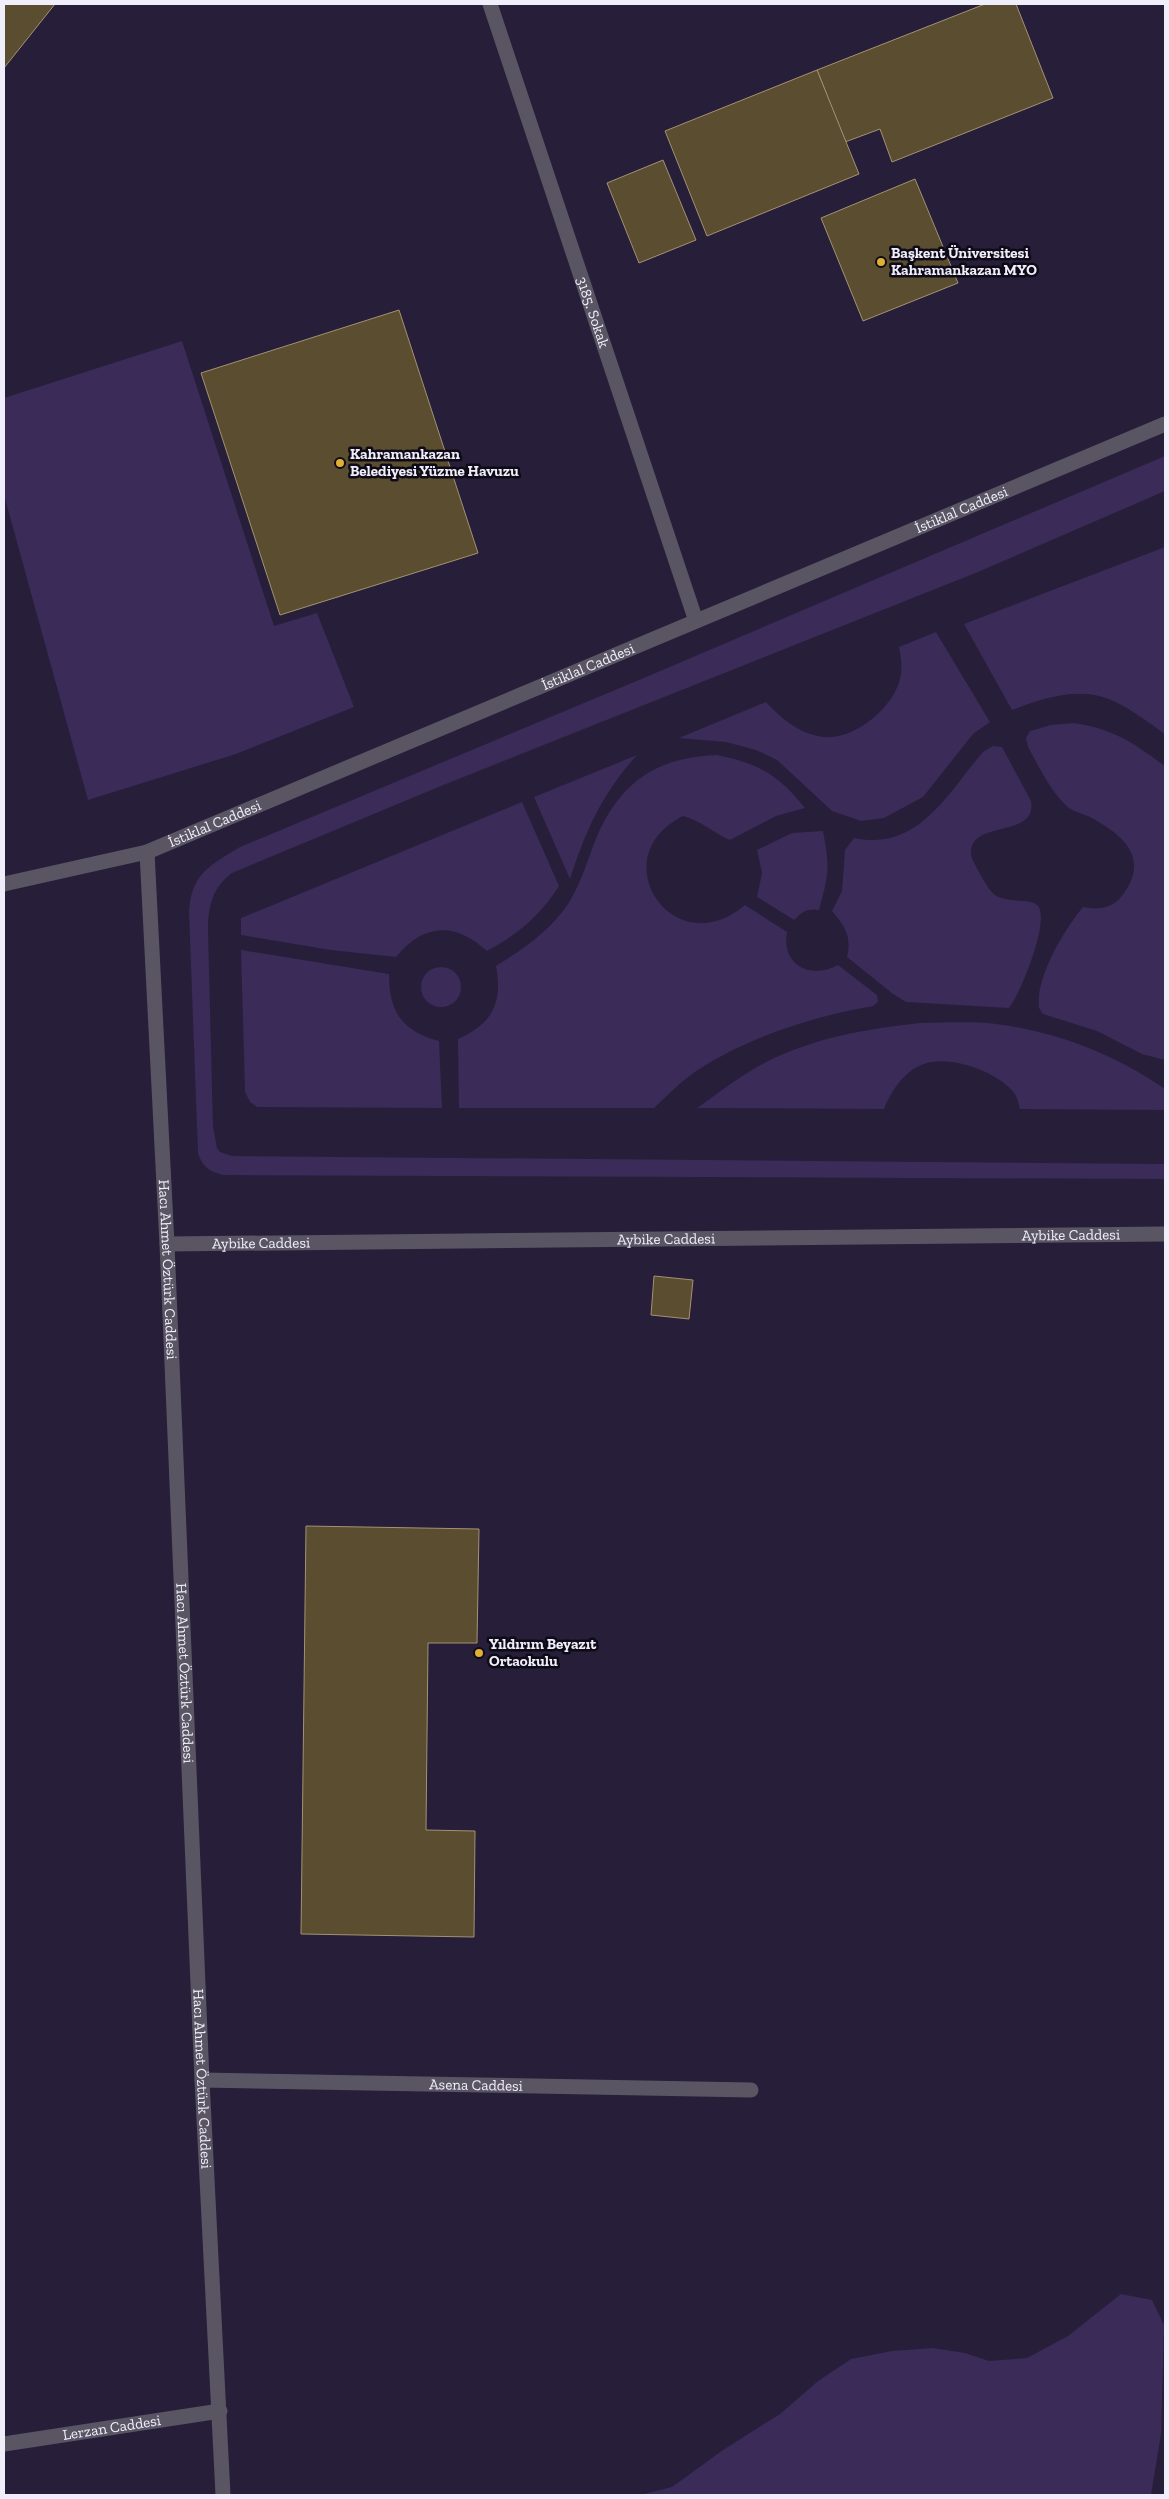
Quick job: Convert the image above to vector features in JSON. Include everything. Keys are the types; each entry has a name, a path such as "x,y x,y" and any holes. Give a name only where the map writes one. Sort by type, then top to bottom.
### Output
{"street":[{"name":"3185. Sokak","path":"490,4 696,621"},
{"name":"İstiklal Caddesi","path":"4,884 48,876 147,852 1165,424"},
{"name":"Hacı Ahmet Öztürk Caddesi","path":"147,852 167,1244 202,2080 223,2495"},
{"name":"Aybike Caddesi","path":"167,1244 1165,1234"},
{"name":"Asena Caddesi","path":"202,2080 751,2090"},
{"name":"Lerzan Caddesi","path":"4,2444 220,2410"}],"shaded area":[{"path":"182,341 274,626 317,613 354,707 236,754 88,800 4,495 4,398"},
{"path":"1165,456 1165,491 978,572 441,786 232,873 220,884 213,898 209,913 208,930 213,1126 217,1148 220,1152 232,1156 1165,1164 1165,1179 223,1175 211,1170 202,1163 198,1154 189,912 198,879 211,865 240,847 639,680"},
{"path":"1165,547 1165,734 1122,705 1095,695 1071,694 1046,698 1012,710 964,624"},
{"path":"936,632 990,722 973,734 923,797 884,818 861,821 832,811 777,760 756,750 726,742 679,738 766,702 785,720 807,733 824,737 849,733 873,718 892,697 898,686 901,674 899,647"},
{"path":"1074,723 1113,733 1143,750 1165,766 1165,1060 1142,1054 1097,1031 1043,1014 1039,1008 1039,996 1046,969 1052,955 1075,917 1083,907 1104,908 1117,901 1130,883 1134,871 1134,860 1130,850 1123,841 1103,824 1069,808 1046,780 1028,747 1026,738 1030,731 1051,725"},
{"path":"993,746 1002,747 1031,801 1031,812 1025,820 1016,825 982,835 974,841 971,856 991,892 995,895 1000,898 1030,902 1037,905 1041,912 1038,939 1033,956 1027,973 1009,1008 906,1002 893,994 847,957 848,938 841,922 832,911 842,891 845,850 854,838 877,840 897,836 914,827 930,815 983,752"},
{"path":"637,755 614,784 596,813 582,844 570,879 534,797"},
{"path":"717,755 744,762 767,772 786,787 805,808 776,816 730,840 683,816 659,834 648,856 648,878 656,899 672,914 693,923 718,920 745,905 787,932 786,944 793,961 808,970 818,971 838,965 877,995 878,1002 873,1006 829,1015 784,1029 741,1046 694,1072 654,1108 459,1108 458,1039 479,1026 492,1011 498,991 496,966 526,946 561,914 580,881 604,821 627,789 641,777 675,761"},
{"path":"522,802 559,886 528,923 487,951 463,935 452,931 440,930 418,938 396,957 331,950 241,935 241,918"},
{"path":"823,831 827,854 827,871 819,910 805,911 794,920 757,897 762,873 757,850 792,833"},
{"path":"241,950 389,974 392,999 400,1018 416,1032 439,1041 442,1108 257,1107 250,1102 245,1092"},
{"path":"441,967 455,973 461,987 455,1001 441,1007 427,1001 421,987 427,973"},
{"path":"968,1022 996,1024 1041,1033 1085,1046 1126,1065 1165,1089 1165,1110 1020,1109 1015,1094 998,1079 973,1067 947,1061 924,1064 911,1071 899,1082 884,1109 697,1108 757,1067 796,1049 857,1032 920,1023"},
{"path":"1121,2294 1152,2300 1164,2325 1161,2434 1151,2495 640,2495 672,2487 723,2450 780,2414 818,2381 851,2359 892,2351 933,2348 965,2353 989,2361 1027,2358 1068,2336"}],"building":[{"path":"4,4 55,4 4,68"},
{"path":"985,4 1016,4 1053,98 892,162 880,129 845,142 817,70"},
{"path":"817,70 859,174 707,236 665,131"},
{"path":"663,160 696,240 639,263 607,183"},
{"path":"915,179 958,283 863,321 821,218"},
{"name":"Kahramankazan Belediyesi Yüzme Havuzu","path":"399,310 478,553 280,615 201,373"},
{"path":"654,1276 693,1280 689,1319 651,1315"},
{"path":"306,1526 479,1529 477,1643 428,1643 426,1830 475,1831 474,1937 301,1934"}],"place":[{"name":"Başkent Üniversitesi Kahramankazan MYO","path":"881,262"},
{"name":"Kahramankazan Belediyesi Yüzme Havuzu","path":"340,463"},
{"name":"Yıldırım Beyazıt Ortaokulu","path":"479,1653"}]}
